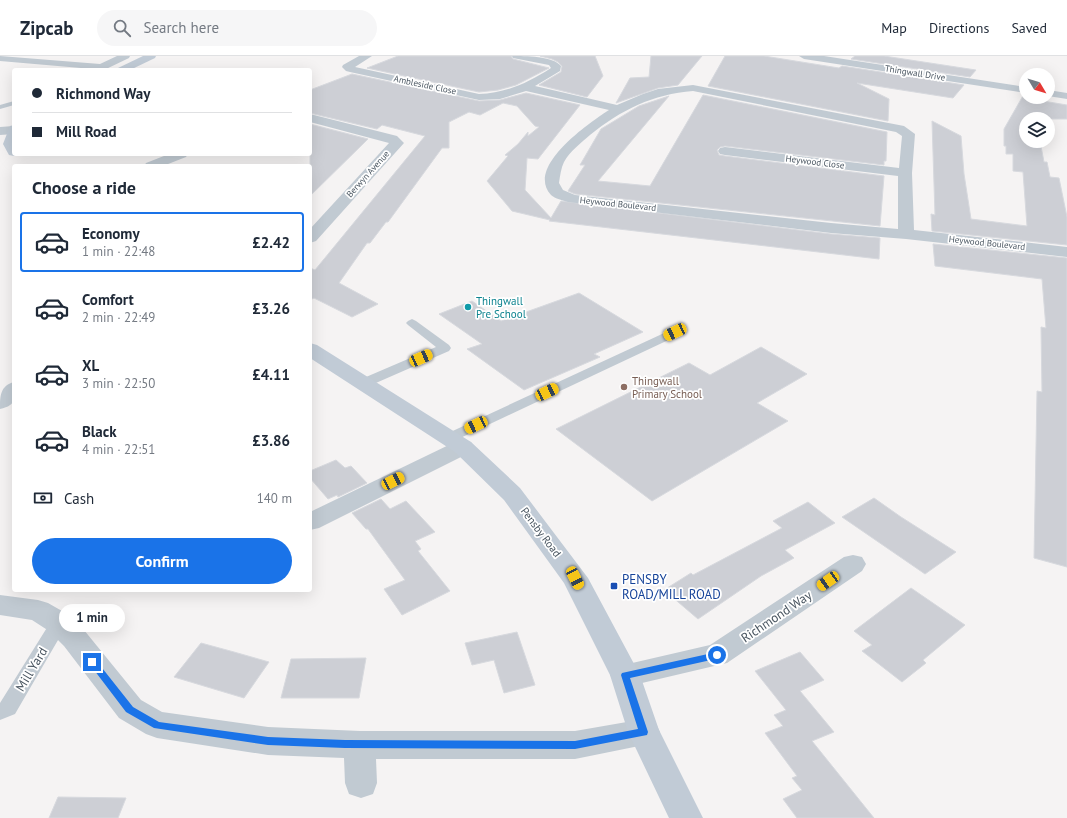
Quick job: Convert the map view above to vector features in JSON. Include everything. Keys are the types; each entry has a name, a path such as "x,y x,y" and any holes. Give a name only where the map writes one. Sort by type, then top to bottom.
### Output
{"main road":[{"path":"126,68 151,56"},
{"path":"9,130 10,144 12,147"},
{"name":"Pensby Road","path":"312,350 456,442 512,494 575,578 625,675 644,732 686,818"}],"street":[{"path":"100,68 125,56"},
{"name":"Ambleside Close","path":"367,56 347,67 350,69 479,97 505,95 524,87 556,69 556,66 552,63 517,56"},
{"name":"Thingwall Drive","path":"804,56 1019,89"},
{"path":"0,58 89,68"},
{"path":"524,87 618,109"},
{"name":"Heywood Boulevard","path":"906,234 905,173 909,134 900,129 694,88 677,88 661,92 633,101 618,109 591,128 572,144 556,164 552,183 557,193 573,199 831,228 906,234 1067,252"},
{"path":"1055,94 1067,96"},
{"name":"Berwyn Avenue","path":"312,119 392,139 397,143 312,236"},
{"name":"Heywood Close","path":"725,151 905,173"},
{"path":"156,164 176,156"},
{"path":"0,403 4,401 12,391"},
{"path":"312,521 456,442"},
{"name":"Richmond Way","path":"625,675 717,655 853,564"},
{"path":"0,605 38,610 58,623 74,638 130,709 157,725 268,741 360,745 575,745 644,732"},
{"path":"360,745 361,783"}],"lane":[{"path":"0,107 12,104"},
{"path":"364,383 445,348 412,323"},
{"path":"456,442 675,332"},
{"name":"Mill Yard","path":"0,712 8,708 58,623"}],"building":[{"path":"398,56 511,56 513,59 549,68 516,85 498,90 479,92 367,68"},
{"path":"540,56 595,56 603,76 587,97 539,85 561,72 562,66 552,59"},
{"path":"651,56 702,56 678,85 658,88 616,103 630,78 649,77"},
{"path":"725,56 764,56 839,68 842,66 964,85 953,98 857,83 889,99 888,121 708,86"},
{"path":"855,56 884,56 976,70 970,77 851,59"},
{"path":"352,74 479,101 500,100 526,93 580,105 538,159 527,158 525,190 551,218 561,201 831,234 880,238 879,259 549,221 550,220 512,211 487,181 508,156 505,155 518,144 528,132 528,136 539,127 535,126 517,106 503,103 480,115 469,112 449,122 449,148 442,148 388,222 386,222 370,243 367,243 339,283 378,304 352,317 314,298 312,299 312,269 315,270 425,136 382,125 377,129 312,113 312,89"},
{"path":"703,95 887,132 886,161 884,161 884,165 725,146 720,147 717,150 719,155 725,156 884,176 880,226 575,194 568,191 585,165 580,165 601,129 639,106 669,96 598,181 650,186"},
{"path":"1019,103 1019,104 1055,103 1067,105 1067,119 1055,119 1055,112 1019,112 1019,148 1041,148 1044,162 1047,162 1050,177 1059,178 1067,217 1067,245 932,231 931,214 935,215 932,121 961,136 964,174 971,219 1027,226 1023,172 1013,171 1013,154 1006,154 1006,146 1004,146 1004,129"},
{"path":"312,125 368,139 312,194 312,164 310,164 310,156 312,156"},
{"path":"933,244 1067,258 1067,567 1034,558 1037,391 1042,392 1041,327 1046,328 1042,279 935,266"},
{"path":"579,293 643,332 594,354 600,357 524,390 467,349 482,344 439,314 472,301 501,321"},
{"path":"761,347 807,374 757,403 788,421 652,501 556,429 689,363 710,375"},
{"path":"336,460 345,468 351,466 367,483 338,497 337,495 328,499 312,480 312,470"},
{"path":"874,498 956,552 925,574 842,517"},
{"path":"381,499 390,509 406,501 435,532 415,541 421,549 418,551 450,591 402,615 384,589 405,580 368,529 366,529 352,513"},
{"path":"808,502 835,523 785,550 794,558 761,576 698,619 664,590 691,573 693,575 782,528 773,521"},
{"path":"911,588 965,625 923,660 926,663 902,682 862,651 872,645 854,631"},
{"path":"517,632 535,685 504,693 494,660 472,665 465,643"},
{"path":"201,643 269,662 244,698 174,677"},
{"path":"800,652 824,680 800,691 834,732 812,741 874,818 797,818 783,799 802,790 792,778 797,776 765,733 783,726 774,715 786,710 755,671"},
{"path":"366,658 359,698 281,698 291,659"},
{"path":"58,797 126,798 118,818 49,818"}],"place":[{"name":"Thingwall Pre School","path":"468,307"},
{"name":"Thingwall Primary School","path":"624,387"},
{"name":"PENSBY ROAD/MILL ROAD","path":"614,586"}],"route":[{"path":"92,662 130,709 157,725 268,741 360,745 575,745 644,732 625,675 717,655"}]}
